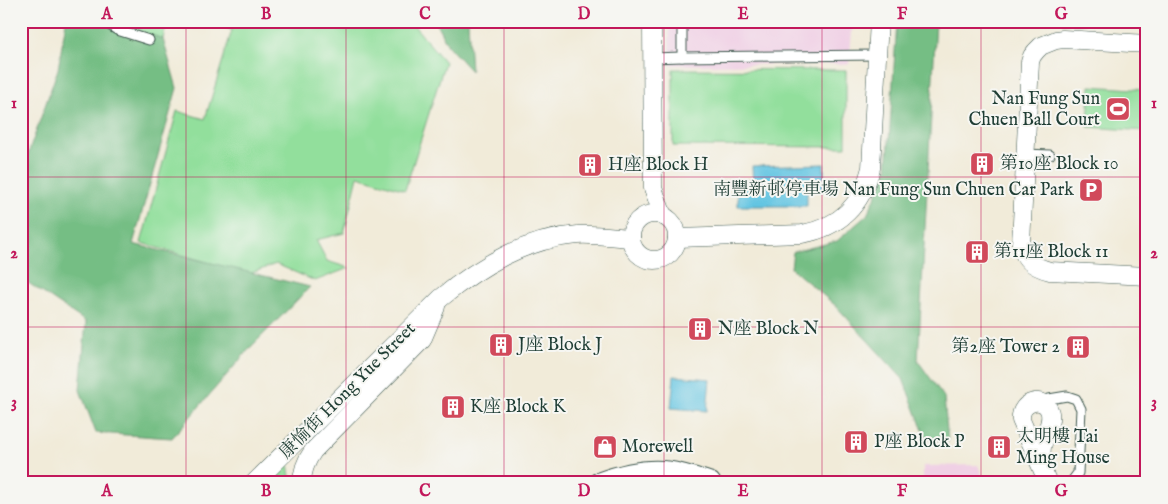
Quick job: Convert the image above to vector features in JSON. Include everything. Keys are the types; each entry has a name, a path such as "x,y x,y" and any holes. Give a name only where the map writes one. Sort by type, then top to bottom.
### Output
{"street":[{"path":"652,21 653,188 662,216"},
{"path":"677,238 802,234 833,224 850,210 863,190 871,168 879,21"},
{"path":"1147,44 1063,40 1049,42 1036,50 1032,56 1030,62 1021,243 1028,260 1042,269 1147,276"},
{"path":"642,218 653,188"},
{"path":"656,214 662,216 674,224 677,231 676,246 665,257 658,260 650,260 637,252 631,238 632,230 636,223 648,215 656,214"},
{"name":"康愉街 Hong Yue Street","path":"254,483 441,298 462,280 512,252 565,236 631,238"},
{"name":"康愉街 Hong Yue Street","path":"302,483 305,464 313,451 422,340 441,298"},
{"path":"1035,402 1040,402 1047,408 1050,414 1042,448 1045,475 1022,423 1021,416 1022,409 1027,404 1035,402"},
{"path":"599,483 635,473 649,472 668,472 710,483"}],"lane":[{"path":"103,21 117,30 149,40"},
{"path":"682,21 682,57"},
{"path":"652,58 878,55"},
{"path":"1025,154 1050,155"},
{"path":"1040,402 1067,396 1076,399 1081,409 1078,472 1072,481 1068,483"}],"shaded area":[{"path":"669,21 853,21 849,64 670,65"},
{"path":"978,465 985,483 923,483 923,466"}],"green space":[{"path":"66,21 109,21 163,39 177,88 133,244 310,287 250,348 172,438 96,433 80,390 86,322 21,278 21,174 58,69"},
{"path":"109,21 167,21 163,39"},
{"path":"207,21 410,21 445,62 405,190 358,176 344,233 316,240 327,261 349,268 315,281 276,264 249,274 141,243 177,111 205,119 232,30"},
{"path":"435,21 468,21 471,71 448,46"},
{"path":"897,21 936,21 918,361 944,397 948,442 926,438 903,379 836,306 791,268 793,252 837,241 867,215 887,172"},
{"path":"673,69 846,70 846,147 673,146"},
{"name":"Nan Fung Sun Chuen Ball Court","path":"1090,86 1147,90 1147,131 1088,127"},
{"path":"290,458 288,463 291,483 261,483"}],"water":[{"path":"824,164 824,191 807,191 807,206 738,206 738,186 753,186 752,166"},
{"path":"674,376 710,379 707,411 671,408"}],"place":[{"name":"Nan Fung Sun Chuen Ball Court","path":"1118,109"},
{"name":"第10座 Block 10","path":"982,164"},
{"name":"H座 Block H","path":"590,165"},
{"name":"南豐新邨停車場 Nan Fung Sun Chuen Car Park","path":"1091,190"},
{"name":"第11座 Block 11","path":"977,252"},
{"name":"N座 Block N","path":"700,329"},
{"name":"J座 Block J","path":"501,345"},
{"name":"第2座 Tower 2","path":"1078,347"},
{"name":"K座 Block K","path":"453,407"},
{"name":"P座 Block P","path":"856,442"},
{"name":"Morewell","path":"605,447"},
{"name":"太明樓 Tai Ming House","path":"999,447"}]}
